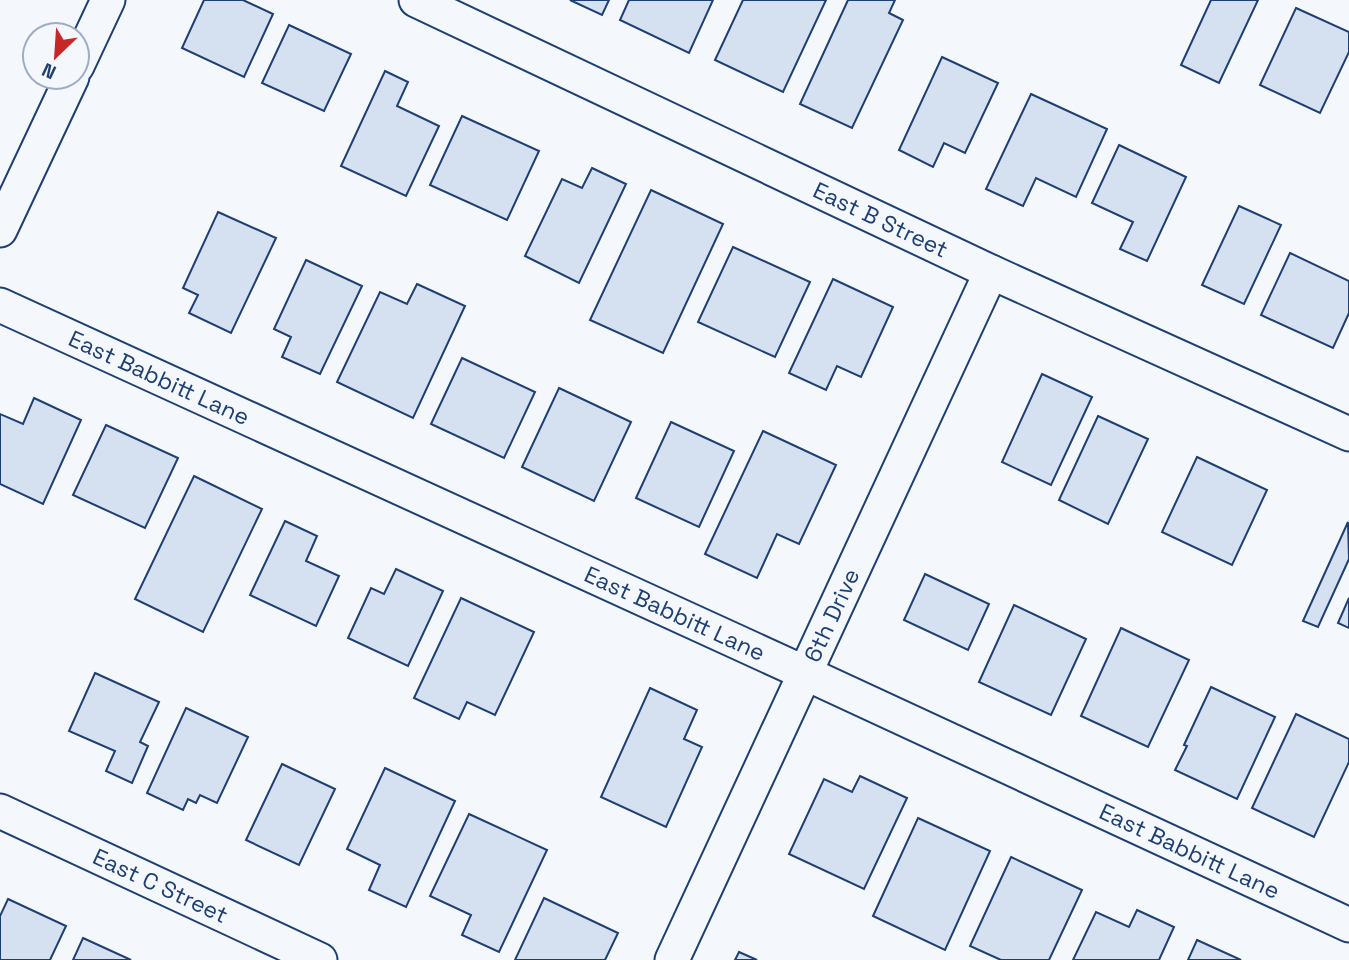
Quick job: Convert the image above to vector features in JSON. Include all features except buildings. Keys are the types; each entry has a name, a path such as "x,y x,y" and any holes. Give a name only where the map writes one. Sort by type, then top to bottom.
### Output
{"street":[{"path":"91,36 108,0"},
{"name":"East B Street","path":"416,0 991,272 1349,434"},
{"path":"0,230 65,91"},
{"name":"6th Drive","path":"672,960 991,272"},
{"name":"East Babbitt Lane","path":"0,304 1349,925"},
{"name":"East C Street","path":"0,811 320,960"}]}
